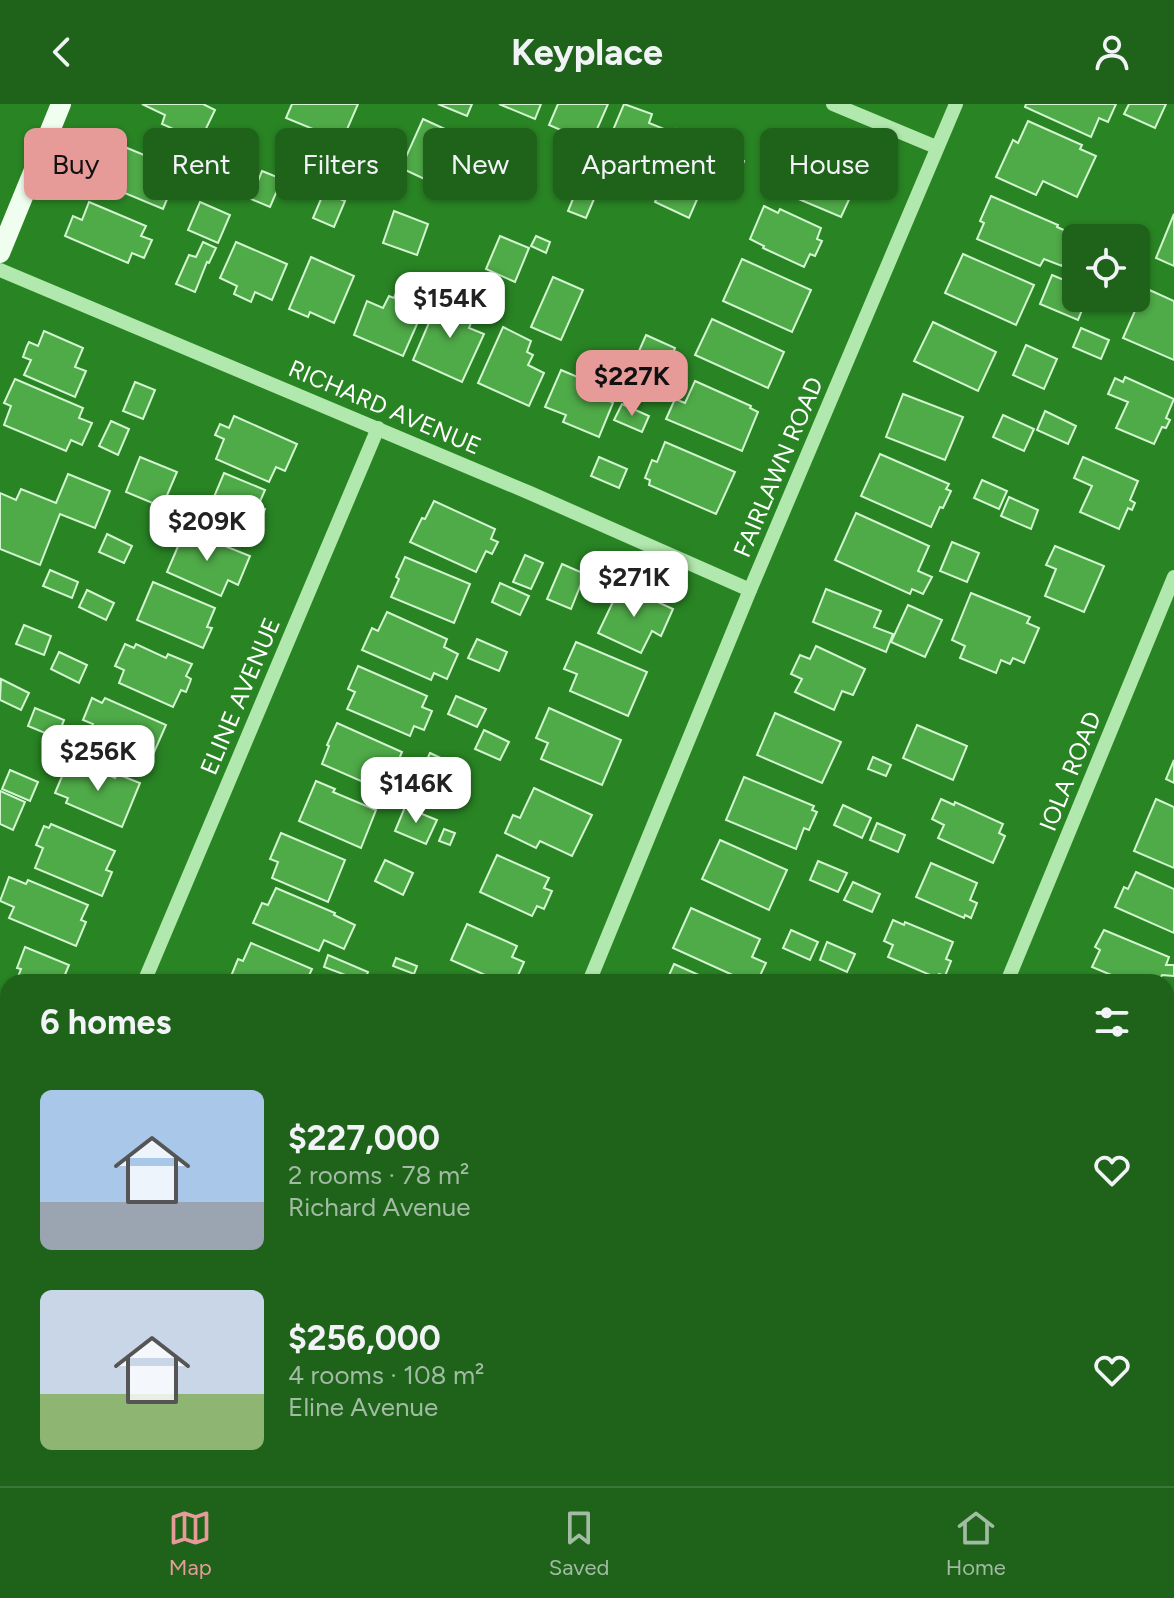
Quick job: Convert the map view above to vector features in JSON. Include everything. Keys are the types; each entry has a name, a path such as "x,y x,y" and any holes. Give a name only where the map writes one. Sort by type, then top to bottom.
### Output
{"main road":[{"path":"0,253 61,104"}],"street":[{"path":"833,104 936,147"},
{"name":"FAIRLAWN ROAD","path":"592,974 750,590 956,104"},
{"name":"RICHARD AVENUE","path":"0,270 378,428 750,590"},
{"name":"ELINE AVENUE","path":"147,974 378,428"},
{"name":"IOLA ROAD","path":"1010,974 1174,577"}],"building":[{"path":"142,104 203,104 215,110 206,128 171,128 162,124 165,115"},
{"path":"292,104 358,104 348,128 310,128 286,118"},
{"path":"438,104 472,104 467,116"},
{"path":"499,104 541,104 535,119"},
{"path":"558,104 608,104 598,128 556,128 549,125"},
{"path":"624,104 652,114 649,123 662,128 614,128"},
{"path":"1026,104 1116,104 1108,122 1099,118 1091,137 1025,107"},
{"path":"1129,104 1166,104 1155,128 1124,114"},
{"path":"423,119 443,128 423,128 423,178 407,171 407,155"},
{"path":"1028,121 1082,145 1080,149 1096,156 1077,197 1043,181 1036,195 996,177 1013,140 1018,143"},
{"path":"127,148 143,155 143,200 167,200 163,209 127,194"},
{"path":"262,171 275,176 275,195 270,207 253,200 259,200"},
{"path":"991,196 1058,225 1062,229 1062,266 1044,259 1040,266 977,239 984,223 980,221"},
{"path":"321,200 345,201 334,227 313,218"},
{"path":"572,200 594,200 586,218 568,211"},
{"path":"656,200 697,200 689,218"},
{"path":"801,200 849,200 841,217"},
{"path":"89,202 146,226 141,236 152,240 144,258 132,253 128,263 65,236 73,216 82,220"},
{"path":"200,202 230,215 218,243 188,230"},
{"path":"764,206 778,213 780,209 821,228 817,239 822,241 815,256 810,254 804,267 750,239"},
{"path":"394,211 428,224 417,255 383,243"},
{"path":"1174,214 1174,266 1156,258"},
{"path":"500,236 529,248 515,282 486,269"},
{"path":"536,236 550,242 546,253 531,246"},
{"path":"203,242 216,248 195,292 176,284 189,255 196,257"},
{"path":"236,242 287,264 272,300 255,292 251,302 234,294 237,286 220,278"},
{"path":"963,254 1034,285 1016,325 945,293"},
{"path":"311,257 354,276 334,323 310,312 308,317 289,309"},
{"path":"742,259 811,290 792,332 723,301"},
{"path":"1052,275 1062,279 1062,312 1081,312 1078,320 1040,304"},
{"path":"553,277 583,290 561,340 531,327"},
{"path":"399,286 428,299 403,356 354,335 367,301 383,308 389,296 394,298"},
{"path":"1150,290 1174,301 1174,360 1123,338 1134,312 1150,312"},
{"path":"440,297 463,308 466,301 475,305 469,328 484,334 462,382 413,360"},
{"path":"712,319 784,352 768,388 695,355"},
{"path":"933,322 996,352 978,391 914,361"},
{"path":"503,327 531,341 527,352 533,355 528,365 544,373 529,406 478,383"},
{"path":"1081,328 1109,340 1101,359 1073,347"},
{"path":"44,331 83,348 75,367 86,371 75,397 24,375 31,360 23,357 27,346 29,342 38,346"},
{"path":"646,335 675,348 669,363 639,351"},
{"path":"1026,345 1057,359 1044,389 1013,375"},
{"path":"561,370 611,391 608,400 613,403 599,437 563,422 566,415 545,407"},
{"path":"1125,377 1174,399 1166,418 1170,420 1166,428 1162,427 1154,444 1116,428 1128,402 1108,394 1115,378 1123,382"},
{"path":"15,379 83,408 79,418 92,423 82,445 71,440 66,451 4,425 11,406 4,403"},
{"path":"695,381 758,412 742,451 666,419 675,399 685,403"},
{"path":"135,382 155,390 143,419 123,411"},
{"path":"903,394 963,417 945,460 886,437"},
{"path":"622,404 649,416 642,432 614,420"},
{"path":"1045,411 1076,426 1068,444 1037,430"},
{"path":"1003,415 1034,429 1024,451 993,437"},
{"path":"234,416 297,444 285,471 276,467 269,482 216,459 224,439 215,435 220,424 229,428"},
{"path":"111,421 129,429 118,455 99,446"},
{"path":"665,442 735,472 716,514 649,485 650,480 645,478 652,460 657,462"},
{"path":"880,454 949,484 946,489 951,491 931,527 861,496"},
{"path":"140,457 177,472 162,507 126,492"},
{"path":"599,457 627,469 619,488 591,476"},
{"path":"1083,457 1138,481 1130,500 1135,503 1132,510 1128,508 1119,529 1080,512 1092,486 1074,478"},
{"path":"224,473 265,490 258,506 265,509 261,519 259,523 252,520 247,533 206,516"},
{"path":"68,474 110,491 95,528 60,514 40,565 0,549 0,493 16,500 21,489 56,503"},
{"path":"982,480 1007,491 999,509 974,498"},
{"path":"1009,497 1038,510 1031,529 1001,516"},
{"path":"434,501 495,529 491,539 498,542 492,554 486,551 476,572 410,542"},
{"path":"856,513 929,546 918,571 932,577 923,594 912,589 910,594 835,560"},
{"path":"185,530 250,556 238,585 228,580 221,596 167,572"},
{"path":"107,534 132,546 124,563 99,552"},
{"path":"952,542 979,553 967,582 940,571"},
{"path":"1055,546 1104,566 1084,612 1045,596 1056,569 1046,565"},
{"path":"525,555 543,563 531,589 513,582"},
{"path":"405,557 470,584 454,623 391,597"},
{"path":"562,564 585,574 571,609 547,599"},
{"path":"50,570 78,582 72,598 43,586"},
{"path":"153,582 215,608 207,627 212,628 203,648 137,620"},
{"path":"500,583 529,596 520,615 492,602"},
{"path":"621,585 673,609 661,636 652,631 641,653 598,633"},
{"path":"826,589 881,611 874,627 893,634 886,652 813,622"},
{"path":"87,590 114,603 106,620 79,607"},
{"path":"971,593 1030,617 1027,623 1039,628 1024,663 1013,658 1010,664 1001,660 996,673 960,658 965,646 952,640"},
{"path":"908,605 942,620 925,657 891,642"},
{"path":"387,612 447,639 444,647 458,654 447,679 434,673 431,680 362,650 372,628 378,631"},
{"path":"24,625 51,636 44,655 16,644"},
{"path":"477,639 507,652 499,671 468,658"},
{"path":"576,642 647,672 628,716 570,691 577,674 564,669"},
{"path":"125,644 134,648 136,644 166,658 168,654 192,664 186,676 191,679 186,692 181,690 173,707 119,683 124,670 115,666"},
{"path":"816,646 865,669 853,695 842,691 834,710 795,692 802,679 791,674 800,655 810,659"},
{"path":"59,652 87,665 79,683 51,669"},
{"path":"358,666 427,696 422,707 432,711 424,730 414,726 410,736 347,709 355,692 348,689"},
{"path":"1,679 29,693 21,710 0,700"},
{"path":"456,696 486,709 477,727 448,714"},
{"path":"92,698 102,703 105,698 166,725 148,766 87,739 93,724 83,720"},
{"path":"35,708 64,720 57,738 28,726"},
{"path":"549,708 621,740 602,785 541,759 548,743 536,738"},
{"path":"775,713 841,742 822,783 757,755"},
{"path":"337,723 402,752 397,764 406,768 396,792 387,789 386,792 322,764"},
{"path":"917,725 967,746 953,780 903,758"},
{"path":"484,730 509,742 500,760 475,749"},
{"path":"430,753 458,766 450,784 422,770"},
{"path":"873,757 891,765 886,776 868,769"},
{"path":"1174,760 1174,783 1166,779"},
{"path":"68,762 140,783 122,827 66,803 68,798 55,793"},
{"path":"10,770 38,782 30,801 2,789"},
{"path":"744,777 814,806 812,810 817,812 809,830 804,828 796,849 726,820"},
{"path":"316,781 335,789 333,792 376,810 361,848 299,821"},
{"path":"534,788 592,815 572,856 540,841 536,848 505,833 513,815 520,818"},
{"path":"0,791 25,802 13,830 0,824"},
{"path":"941,799 954,805 955,802 1003,824 999,833 1005,836 993,863 938,838 944,825 932,819"},
{"path":"1156,799 1174,807 1174,868 1134,851"},
{"path":"843,805 871,818 862,838 834,825"},
{"path":"405,807 437,820 426,844 395,831"},
{"path":"877,823 905,835 898,852 870,840"},
{"path":"51,824 115,851 106,870 112,872 102,896 35,868 43,848 36,845 44,826 49,828"},
{"path":"444,829 455,833 450,845 439,841"},
{"path":"281,833 345,860 328,902 272,878 278,862 270,859"},
{"path":"720,840 787,870 769,910 702,879"},
{"path":"497,855 549,878 544,888 552,891 544,909 537,906 532,916 480,892"},
{"path":"385,860 413,873 403,895 375,881"},
{"path":"818,861 847,873 838,892 810,880"},
{"path":"931,863 977,883 970,900 977,903 971,918 965,915 964,918 916,897"},
{"path":"1136,872 1174,889 1174,933 1115,907 1124,887 1128,889"},
{"path":"9,877 26,884 28,880 88,905 81,920 86,922 76,946 9,918 14,907 0,901"},
{"path":"853,882 880,894 872,912 844,900"},
{"path":"276,888 355,925 344,949 324,940 319,951 253,923 262,903 268,905"},
{"path":"691,908 760,939 752,957 766,963 761,974 730,974 673,948"},
{"path":"893,920 953,942 946,959 951,961 946,974 928,974 888,957 893,945 884,941"},
{"path":"467,924 517,946 512,957 524,962 519,974 483,974 451,960"},
{"path":"791,930 818,942 810,960 783,948"},
{"path":"1104,930 1169,957 1166,965 1174,965 1174,974 1109,974 1092,967 1100,950 1095,947"},
{"path":"827,942 855,954 847,972 820,960"},
{"path":"251,943 312,969 310,974 232,974 238,959 243,961"},
{"path":"25,947 69,965 65,974 19,974 21,969 17,968"},
{"path":"328,955 368,972 343,974 324,967"},
{"path":"396,958 417,966 414,974 393,966"},
{"path":"674,964 696,974 670,974"}]}
